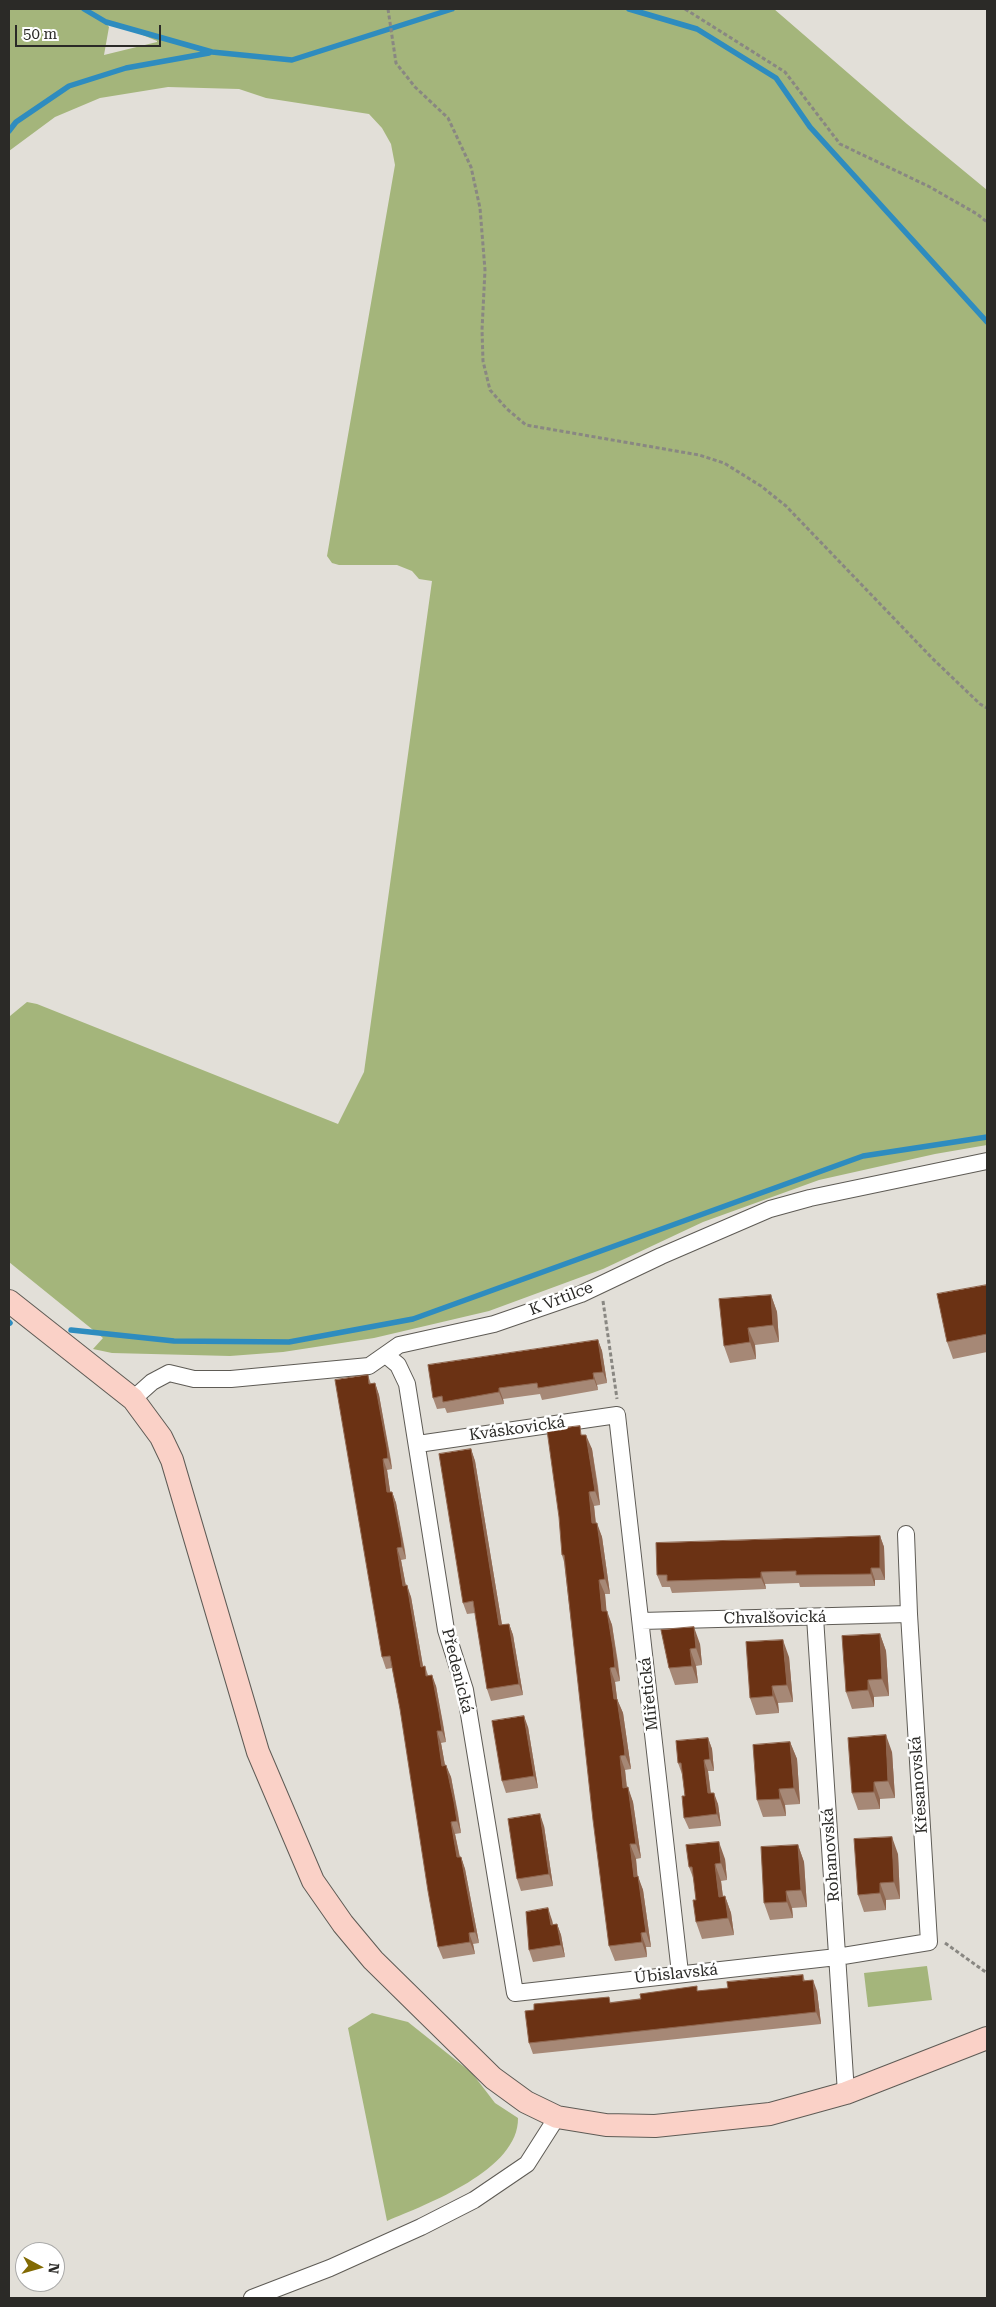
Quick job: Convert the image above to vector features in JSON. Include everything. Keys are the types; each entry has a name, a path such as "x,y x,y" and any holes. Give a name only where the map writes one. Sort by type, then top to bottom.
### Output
{"street":[{"name":"K Vrtilce","path":"133,1399 152,1382 169,1374 194,1379 231,1379 369,1366 399,1345 494,1324 581,1294 770,1209 810,1198 987,1160"},
{"path":"9,1301 133,1399 161,1437 172,1460 258,1752 314,1881 343,1924 374,1960 493,2078 526,2102 557,2117 606,2125 656,2126 770,2114 846,2093 987,2038"},
{"name":"Předenická","path":"386,1355 398,1365 404,1374 418,1444 446,1630 465,1690 514,1993"},
{"name":"Kváskovická","path":"418,1444 617,1415"},
{"name":"Miřetická","path":"617,1415 680,1973"},
{"name":"Křesanovská","path":"906,1534 928,1930"},
{"name":"Chvalšovická","path":"641,1621 909,1614"},
{"name":"Rohanovská","path":"815,1617 846,2093"},
{"path":"837,1957 929,1942 928,1930"},
{"name":"Úbislavská","path":"514,1993 837,1957"},
{"path":"252,2298 330,2268 421,2227 474,2200 527,2164 557,2117"}],"path":[{"path":"388,9 396,63 415,87 448,118 471,167 480,208 485,270 482,330 483,361 490,390 507,409 526,425 699,455 724,463 739,472 786,506 932,658 980,704 987,708"},
{"path":"685,9 785,72 840,144 930,187 978,214 987,222"},
{"path":"600,1284 618,1404 617,1415"},
{"path":"928,1930 987,1973"}],"green space":[{"path":"9,9 774,9 907,124 987,190 987,1145 935,1154 819,1180 703,1222 603,1269 489,1311 374,1338 283,1352 230,1356 112,1353 93,1349 103,1338 9,1262 10,1016 27,1002 37,1004 338,1124 364,1072 432,581 419,579 412,571 397,565 339,565 332,563 327,556 395,165 391,144 382,128 369,114 266,98 239,89 168,87 100,98 55,117 9,151","holes":["102,18 157,41 104,55 109,27"]},
{"path":"927,1966 932,2000 868,2007 864,1973"},
{"path":"372,2013 408,2022 472,2073 495,2103 518,2118 514,2137 504,2154 488,2169 446,2195 387,2221 348,2028"}],"building":[{"path":"987,1285 987,1334 947,1342 937,1294"},
{"path":"771,1295 773,1325 748,1328 750,1342 724,1346 719,1299"},
{"path":"598,1340 603,1372 593,1373 594,1379 538,1388 537,1383 499,1388 499,1392 443,1402 442,1396 433,1398 428,1365"},
{"path":"368,1375 369,1384 375,1383 387,1448 388,1458 383,1459 387,1492 392,1492 401,1538 402,1547 397,1548 403,1586 407,1585 421,1667 425,1666 426,1676 432,1675 442,1731 437,1731 442,1766 446,1765 457,1821 451,1822 457,1857 461,1857 475,1932 469,1933 470,1942 438,1947 400,1709 390,1656 382,1657 335,1380"},
{"path":"580,1426 581,1435 586,1435 595,1491 589,1492 592,1523 597,1523 605,1579 599,1580 602,1611 607,1611 613,1648 615,1667 610,1668 614,1699 617,1699 625,1755 620,1756 623,1788 628,1787 636,1844 630,1844 634,1877 638,1876 646,1932 641,1933 642,1942 609,1946 564,1555 562,1555 559,1517 547,1430"},
{"path":"471,1449 499,1625 509,1624 519,1684 487,1689 473,1601 463,1603 439,1454"},
{"path":"880,1536 880,1568 871,1568 871,1574 796,1575 796,1571 761,1572 761,1578 667,1581 667,1575 657,1575 656,1543"},
{"path":"694,1627 696,1648 690,1649 692,1666 669,1668 661,1630"},
{"path":"880,1634 882,1679 868,1680 868,1690 846,1692 842,1636"},
{"path":"783,1640 787,1685 772,1686 773,1696 750,1698 746,1642"},
{"path":"524,1716 534,1776 502,1781 492,1721"},
{"path":"886,1735 888,1781 874,1782 874,1792 852,1793 848,1738"},
{"path":"708,1738 710,1759 704,1760 708,1793 714,1793 717,1814 684,1818 682,1796 685,1796 681,1763 678,1763 676,1741"},
{"path":"790,1742 794,1788 779,1789 780,1799 757,1800 753,1745"},
{"path":"540,1814 549,1874 517,1879 508,1819"},
{"path":"892,1837 894,1882 880,1883 880,1893 858,1895 854,1839"},
{"path":"719,1842 721,1863 715,1864 717,1881 719,1897 725,1896 728,1918 696,1922 693,1900 696,1900 692,1867 689,1867 686,1845"},
{"path":"798,1845 801,1890 786,1891 787,1902 764,1903 761,1847"},
{"path":"548,1908 551,1925 557,1924 561,1945 529,1950 526,1912"},
{"path":"803,1975 803,1981 813,1980 816,2012 529,2043 525,2011 534,2010 534,2004 609,1997 610,2003 641,1999 640,1994 697,1986 697,1991 728,1988 727,1982"}],"waterway":[{"path":"84,9 106,22 212,52 292,60 452,9"},
{"path":"629,9 697,29 776,78 810,127 987,322"},
{"path":"9,131 16,122 69,86 126,68 209,53"},
{"path":"71,1330 174,1341 289,1342 413,1319 863,1156 987,1137"}]}
